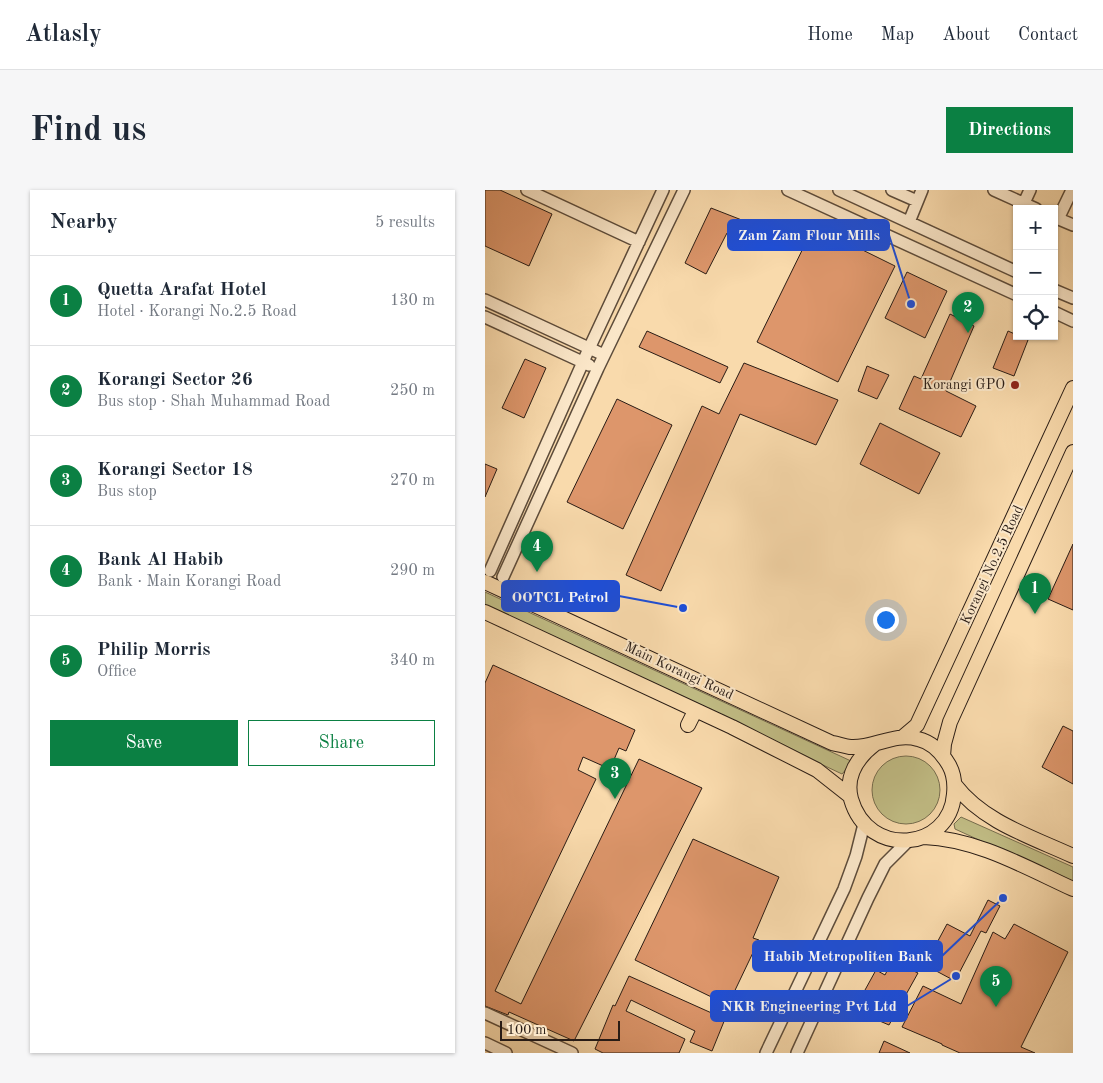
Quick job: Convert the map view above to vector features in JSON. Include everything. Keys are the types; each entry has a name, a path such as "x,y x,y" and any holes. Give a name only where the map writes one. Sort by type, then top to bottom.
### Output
{"main road":[{"name":"Korangi No.2.5 Road","path":"904,736 917,725 1073,388"},
{"name":"Korangi No.2.5 Road","path":"943,756 950,722 1073,452"},
{"name":"Main Korangi Road","path":"487,577 832,743 851,747 875,744"},
{"name":"Main Korangi Road","path":"485,612 732,727 817,770 850,796"},
{"path":"688,725 695,711"},
{"path":"924,837 937,828 948,816 954,801 955,784 951,769 943,756 932,746 919,739 904,736 875,744 863,753 855,766 850,781 850,796 855,811 864,824 876,835 892,840 908,841 924,837 964,842 987,850 1073,889"},
{"path":"955,784 965,798 982,811 1006,825 1073,856"}],"street":[{"path":"527,190 639,242"},
{"path":"487,577 589,348 663,190"},
{"path":"503,577 604,355 684,190"},
{"path":"788,190 1013,293"},
{"path":"839,190 1013,270"},
{"path":"893,190 920,195 909,222"},
{"path":"994,190 1024,204 1030,190"},
{"path":"1058,214 1072,190"},
{"path":"1058,219 1073,226"},
{"path":"1058,292 1073,298"},
{"path":"485,300 604,355"},
{"path":"1058,314 1073,320"},
{"path":"485,317 598,368"},
{"path":"766,1053 844,889 856,856 864,824"},
{"path":"797,1053 867,898 885,864 908,841"},
{"path":"485,1013 572,1053"},
{"path":"485,1044 506,1053"}],"shaded area":[{"path":"485,592 851,761 849,766 842,774 485,605"},
{"path":"906,756 919,758 930,766 938,777 940,790 938,803 930,814 919,822 906,824 893,822 882,814 874,803 872,790 874,777 882,766 893,758"},
{"path":"961,817 1073,867 1073,883 955,829 954,824"}],"building":[{"path":"485,190 500,190 552,214 529,266 485,246"},
{"path":"711,208 770,231 763,247 727,233 706,274 685,263"},
{"path":"814,226 895,266 838,382 757,342"},
{"path":"907,272 947,291 925,338 885,318"},
{"path":"950,314 974,326 946,391 976,406 961,437 899,409 914,376 921,379"},
{"path":"647,331 728,367 720,383 639,347"},
{"path":"1008,331 1013,333 1013,340 1028,340 1014,376 993,368"},
{"path":"525,359 546,368 524,418 502,408"},
{"path":"744,363 838,400 816,445 740,414 661,591 626,575 702,406 719,414"},
{"path":"867,366 889,375 877,399 858,391"},
{"path":"617,399 672,425 623,529 567,502"},
{"path":"880,423 940,453 919,494 860,464"},
{"path":"485,464 497,469 485,497"},
{"path":"1073,544 1073,610 1048,599"},
{"path":"493,665 635,730 626,751 619,748 610,769 583,757 578,770 596,779 495,991 521,1004 639,759 702,788 574,1041 509,1012 508,1015 485,1006 485,683"},
{"path":"1063,726 1073,731 1073,784 1042,767"},
{"path":"693,839 779,877 753,938 759,940 728,1005 635,960"},
{"path":"988,900 1000,906 986,933 981,931 955,981 925,965 947,924 970,936"},
{"path":"1014,924 1068,952 1021,1047 1035,1053 960,1053 902,1027 923,986 961,1004 993,932 1005,939"},
{"path":"892,961 918,973 889,1025 854,1010 876,970 885,975"},
{"path":"629,976 725,1019 712,1051 690,1042 695,1031 631,1000 626,1011 685,1039 679,1053 603,1053 595,1049 613,1005 615,1006"},
{"path":"884,1041 910,1053 879,1053"}],"place":[{"name":"Zam Zam Flour Mills","path":"911,304"},
{"name":"Korangi Sector 26","path":"968,333"},
{"name":"Korangi GPO","path":"1015,385"},
{"name":"Bank Al Habib","path":"537,572"},
{"name":"OOTCL Petrol","path":"683,608"},
{"name":"Quetta Arafat Hotel","path":"1035,614"},
{"name":"Korangi Sector 18","path":"615,799"},
{"name":"Habib Metropoliten Bank","path":"1003,898"},
{"name":"NKR Engineering Pvt Ltd","path":"956,976"},
{"name":"Philip Morris","path":"996,1007"}]}
